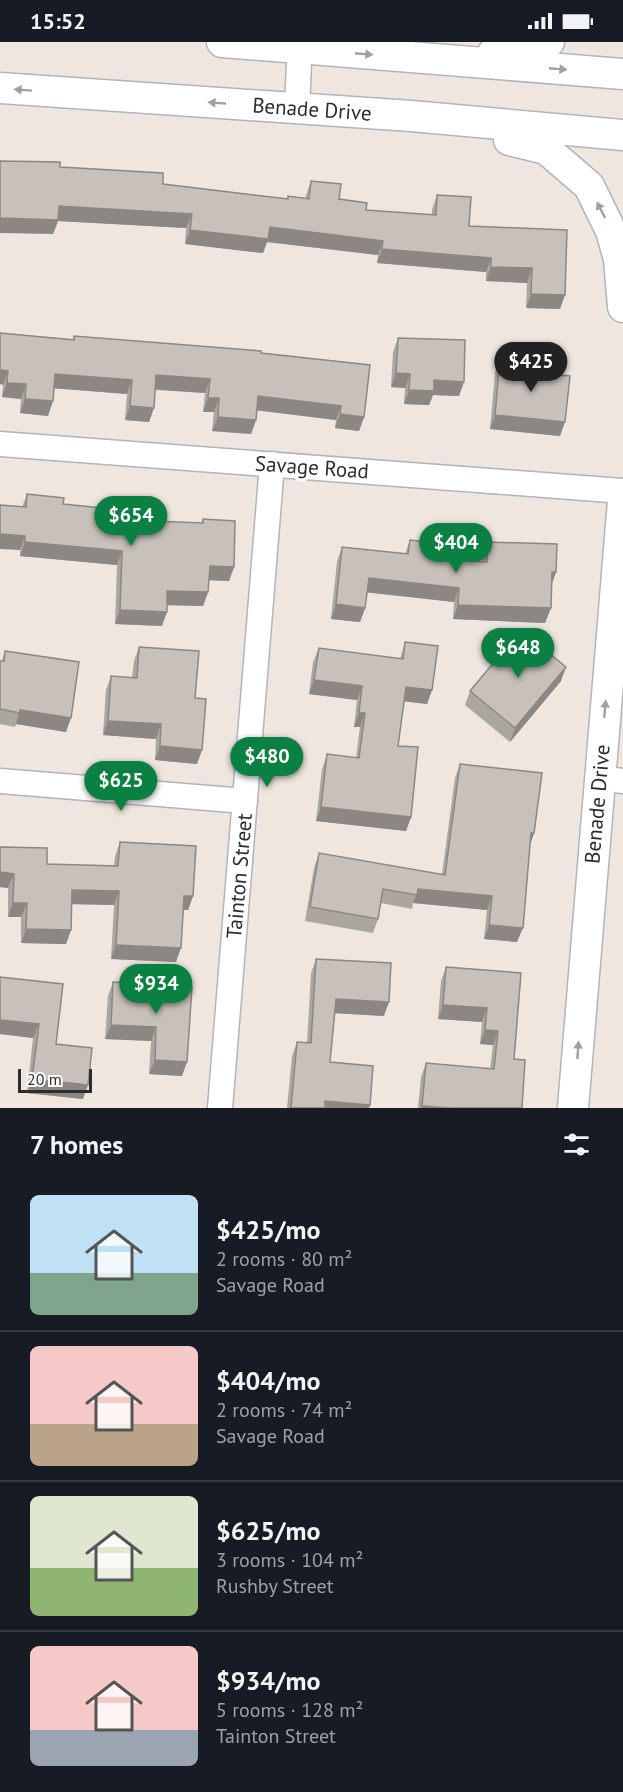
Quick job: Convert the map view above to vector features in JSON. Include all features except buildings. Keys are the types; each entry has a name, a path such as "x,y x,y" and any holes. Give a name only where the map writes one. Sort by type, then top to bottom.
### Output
{"street":[{"path":"222,42 300,45 437,60 623,74"},
{"path":"437,60 528,48 549,42"},
{"path":"297,108 300,45"},
{"name":"Benade Drive","path":"0,88 297,108 623,135"},
{"path":"411,117 546,149 589,186 605,217 619,259 623,307"},
{"name":"Savage Road","path":"0,444 623,491"},
{"name":"Tainton Street","path":"220,1108 272,464"},
{"name":"Benade Drive","path":"573,1108 611,779 623,501"},
{"path":"0,781 244,801"}]}
